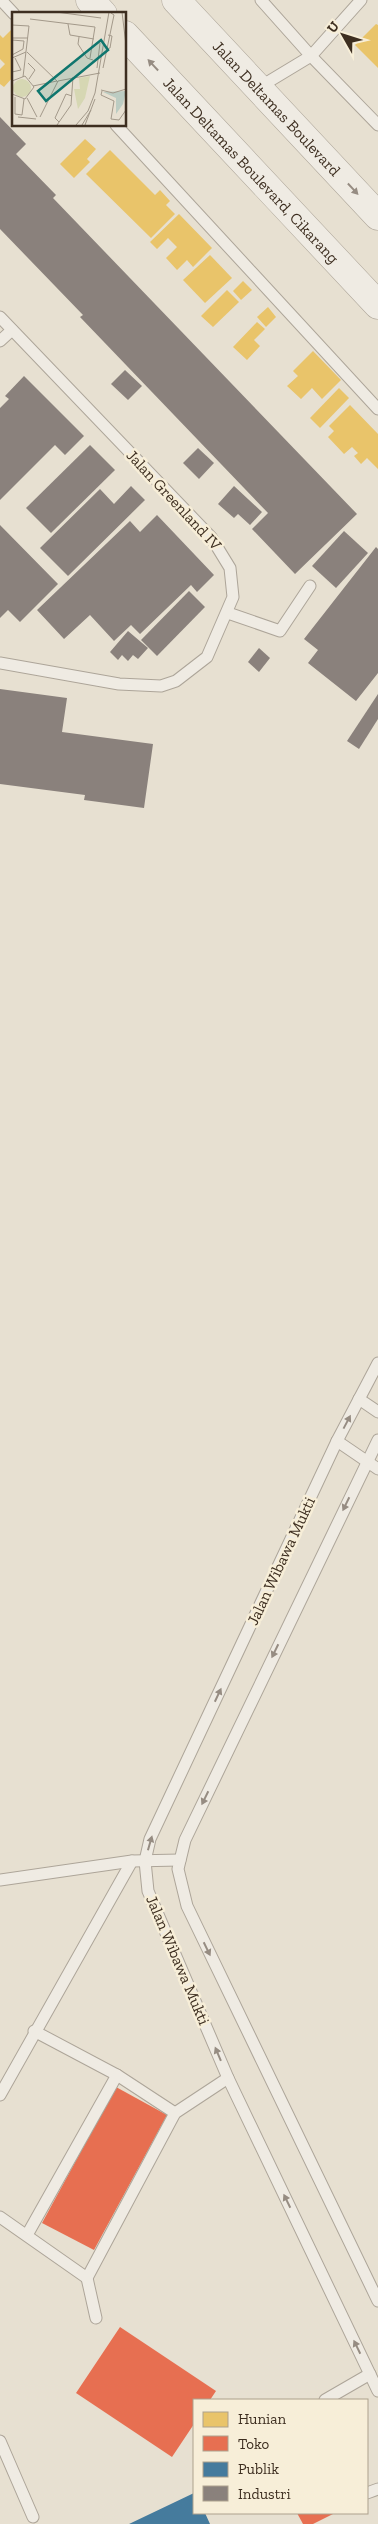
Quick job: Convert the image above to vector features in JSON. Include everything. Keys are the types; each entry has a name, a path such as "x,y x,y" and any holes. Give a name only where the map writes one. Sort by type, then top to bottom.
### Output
{"street":[{"path":"90,0 101,12"},
{"name":"Jalan Deltamas Boulevard","path":"176,0 378,216"},
{"name":"Jalan Deltamas Boulevard, Cikarang","path":"126,36 378,305"}],"lane":[{"path":"1,0 12,12"},
{"path":"261,0 311,56 378,125"},
{"path":"258,88 311,56 361,0"},
{"path":"117,126 378,409"},
{"name":"Jalan Greenland IV","path":"0,317 212,537 232,574 233,597 228,613 204,661 167,685 119,684 0,663"},
{"path":"0,341 12,330"},
{"path":"228,613 280,631 310,586"},
{"name":"Jalan Wibawa Mukti","path":"378,1363 337,1442 150,1839 145,1861 148,1891 228,2078 378,2391"},
{"path":"359,1399 378,1412"},
{"name":"Jalan Wibawa Mukti","path":"378,1440 185,1840 178,1869 187,1906 378,2300"},
{"path":"337,1442 378,1469"},
{"path":"0,1880 132,1860 180,1860"},
{"path":"0,2095 34,2031 132,1860"},
{"path":"34,2031 117,2075 175,2113"},
{"path":"27,2235 117,2075"},
{"path":"96,2318 87,2278 175,2113 228,2078"},
{"path":"0,2217 87,2278"},
{"path":"327,2399 370,2374"},
{"path":"0,2441 33,2517"}],"building: Hunian":[{"path":"376,24 378,25 378,68 355,45"},
{"path":"12,31 12,78 4,87 0,84 0,69 5,64 0,59 0,35 3,38"},
{"path":"85,139 96,149 87,159 90,162 74,178 60,164"},
{"path":"110,150 155,195 160,190 170,201 166,205 175,214 151,238 86,174"},
{"path":"179,214 212,248 193,267 187,260 177,270 166,258 177,247 168,238 157,249 150,242"},
{"path":"210,255 232,278 205,303 183,280"},
{"path":"243,281 252,290 241,300 233,291"},
{"path":"227,290 239,302 213,327 201,316"},
{"path":"268,307 276,317 266,327 257,317"},
{"path":"257,322 265,329 254,340 260,346 247,360 233,347"},
{"path":"313,351 341,380 322,399 312,388 301,399 287,386 298,376 293,371"},
{"path":"339,388 349,398 320,428 310,418"},
{"path":"350,405 378,434 378,469 367,458 361,464 354,456 358,453 352,447 344,454 328,437 334,431 329,426"}],"building: Toko":[{"path":"116,2087 167,2115 94,2250 42,2223"},
{"path":"120,2327 216,2391 211,2399 193,2399 193,2426 172,2457 76,2393"},
{"path":"298,2514 333,2514 313,2524 303,2524"}],"building: Publik":[{"path":"193,2493 193,2514 205,2514 210,2524 129,2524"}],"building: Industri":[{"path":"0,117 26,144 16,154 56,195 53,198 357,514 295,574 252,529 268,513 80,317 83,315 0,229"},
{"path":"125,370 142,386 128,400 111,384"},
{"path":"24,376 84,436 65,455 55,445 0,500 0,408 9,399 5,396"},
{"path":"90,445 115,470 51,533 26,508"},
{"path":"198,448 214,463 199,479 183,463"},
{"path":"131,486 145,500 68,576 40,548 100,489 114,504"},
{"path":"234,486 262,512 250,525 238,514 234,518 218,504"},
{"path":"157,515 214,575 197,592 191,585 140,634 131,625 114,641 90,615 64,639 37,610 130,521 140,532"},
{"path":"0,525 58,584 20,622 8,610 0,618"},
{"path":"344,531 368,553 336,588 312,566"},
{"path":"376,547 378,549 378,673 356,701 308,663 318,650 304,639"},
{"path":"189,591 205,607 157,656 141,640"},
{"path":"128,631 148,648 138,659 133,655 128,661 122,655 118,660 110,652"},
{"path":"259,648 270,658 259,672 248,662"},
{"path":"0,689 67,698 62,732 153,744 144,808 84,800 85,795 0,784"},
{"path":"378,694 378,719 359,749 347,741"}]}
